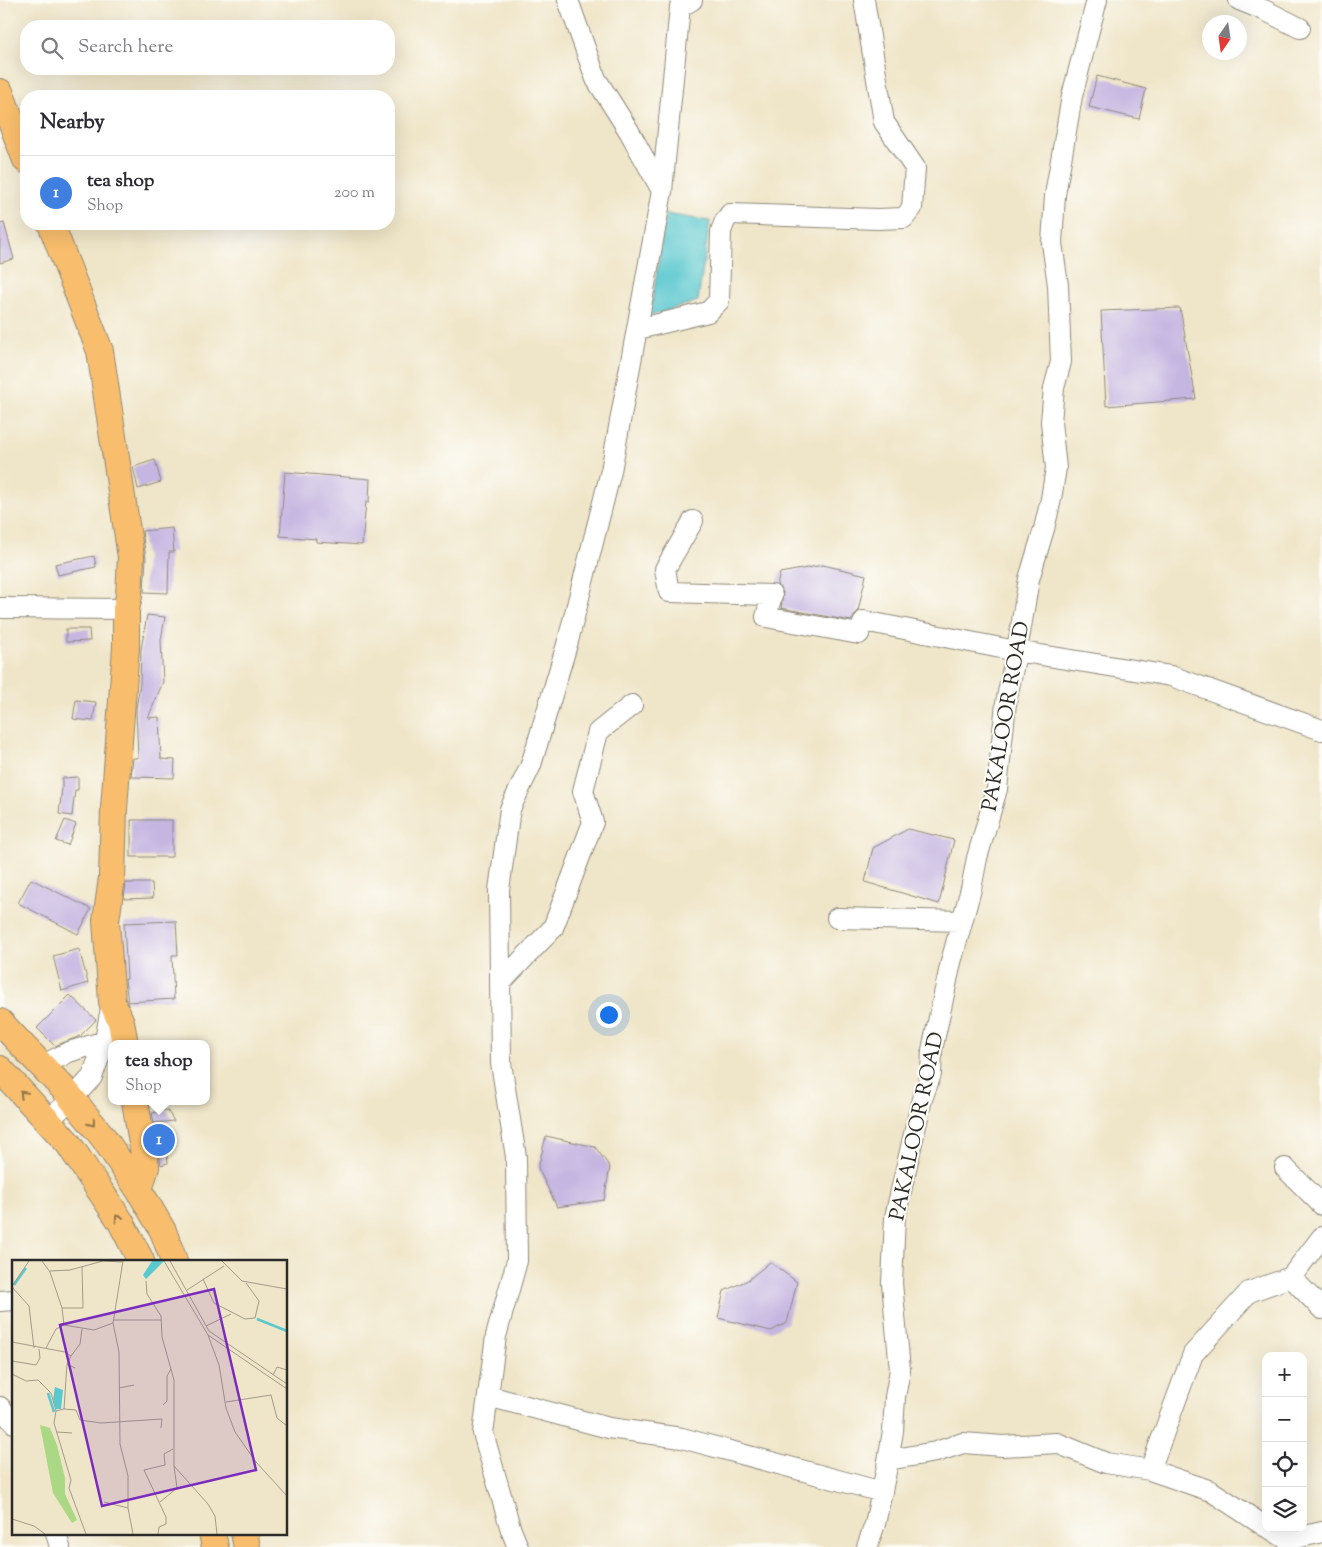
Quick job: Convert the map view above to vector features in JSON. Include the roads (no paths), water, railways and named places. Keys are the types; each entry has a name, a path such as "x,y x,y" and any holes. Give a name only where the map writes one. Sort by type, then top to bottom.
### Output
{"main road":[{"path":"0,92 20,144"},
{"path":"53,230 100,351 131,557 114,808 112,878 106,921 112,1002 121,1022 116,1040"},
{"path":"0,1022 72,1099 103,1137 139,1190 163,1231 174,1260"},
{"path":"0,1069 68,1143 121,1222 140,1260"},
{"path":"136,1105 146,1167 139,1190"},
{"path":"212,1534 215,1547"},
{"path":"244,1534 247,1547"}],"street":[{"path":"568,0 596,79 662,191"},
{"path":"518,1547 511,1530 483,1433 496,1336 517,1261 516,1157 501,1063 499,890 510,809 531,764 568,641 611,471 662,191 680,7 692,0"},
{"path":"638,329 708,312 719,301 721,230 730,214 878,219 904,218 912,208 915,168 884,122 864,0"},
{"name":"PAKALOOR ROAD","path":"867,1547 875,1524 888,1460 900,1370 892,1283 895,1217 922,1099 931,1074 932,1050 977,858 997,789 1006,703 1028,579 1044,529 1056,468 1051,422 1054,388 1060,362 1058,285 1052,243 1055,195 1072,96 1097,0"},
{"path":"1239,0 1300,28"},
{"path":"693,521 665,569 669,592 772,595 766,617 859,634 864,621 1016,651 1171,676 1322,730"},
{"path":"0,608 126,609"},
{"path":"500,983 552,928 593,822 583,790 598,732 632,706"},
{"path":"837,918 962,921"},
{"path":"41,1066 69,1052 108,1044"},
{"path":"47,1120 72,1099 92,1077 108,1053"},
{"path":"1285,1168 1322,1205"},
{"path":"1150,1470 1193,1354 1249,1292 1290,1277 1322,1237"},
{"path":"1290,1277 1322,1310"},
{"path":"488,1396 609,1428 682,1438 882,1492"},
{"path":"0,1407 12,1420"},
{"path":"888,1460 936,1452 963,1443 1004,1446 1057,1443 1106,1463 1150,1470 1211,1491 1262,1524"},
{"path":"1274,1532 1288,1543 1322,1532"},
{"path":"56,1534 60,1547"}],"water":[{"path":"666,214 710,221 698,301 650,316"}],"place":[{"name":"tea shop","path":"159,1140"}]}
